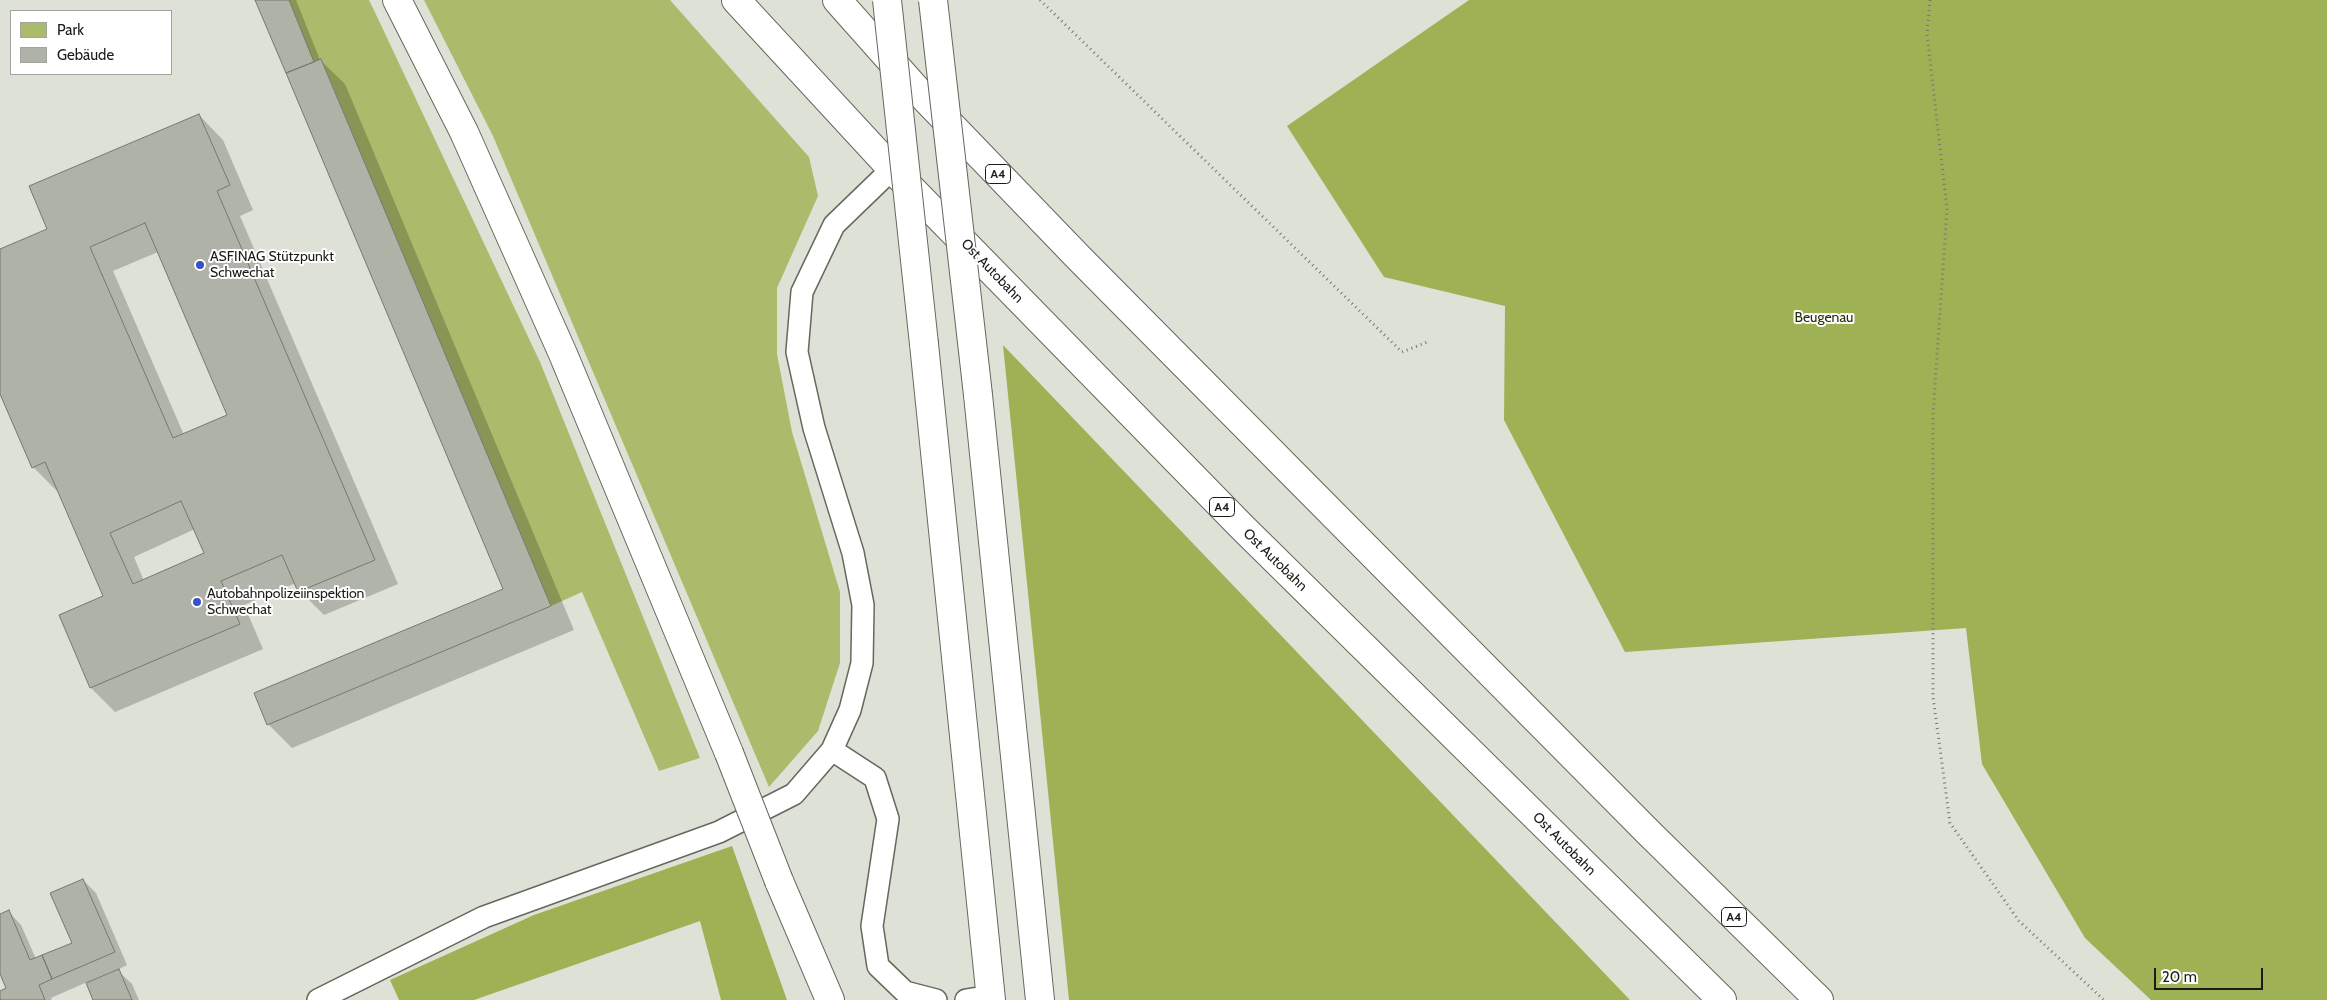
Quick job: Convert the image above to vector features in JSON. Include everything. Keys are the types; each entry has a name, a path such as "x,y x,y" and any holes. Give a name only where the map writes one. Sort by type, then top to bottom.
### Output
{"highway":[{"path":"398,0 464,132 563,354 729,753 779,881 830,1000"},
{"name":"Ost Autobahn","path":"736,0 892,169 1242,527 1722,1000"},
{"name":"A4","path":"837,0 917,90 1079,258 1649,833 1819,1000"},
{"path":"887,0 924,344 983,999"},
{"path":"933,0 978,395 1040,1000"}],"lane":[{"path":"318,1000 484,917 719,832 794,794 832,750 850,710 862,663 863,604 853,554 814,428 797,352 802,292 834,225 892,169"},
{"path":"832,750 875,778 888,819 872,926 878,966 904,992 936,1000"}],"path":[{"path":"1040,0 1402,352 1430,342"},
{"path":"1930,0 1927,34 1947,209 1933,415 1933,697 1950,823 2019,921 2104,1000"}],"green space":[{"path":"289,0 369,0 540,362 700,758 659,771 582,592 551,606 321,59 314,62"},
{"path":"424,0 670,0 809,157 818,196 777,288 777,354 792,432 840,592 840,663 818,731 769,787 493,136"},
{"name":"Beugenau","path":"1469,0 2327,0 2327,1000 2151,1000 2085,938 1982,764 1966,628 1625,652 1504,420 1505,306 1384,277 1287,126"},
{"path":"1003,345 1630,1000 1069,1000"},
{"path":"732,846 787,1000 721,1000 700,921 474,1000 399,1000 390,980 534,915"}],"building":[{"path":"255,0 289,0 314,62 286,73"},
{"path":"321,59 551,606 267,725 254,693 503,589 286,73"},
{"path":"199,114 230,185 217,191 375,560 298,592 282,555 221,581 240,624 90,688 59,615 103,596 45,462 32,468 0,394 0,249 47,229 29,186","holes":["145,223 227,415 173,438 90,247","181,501 204,553 133,584 110,533"]},
{"path":"83,879 115,952 52,979 42,955 72,943 50,893"},
{"path":"9,910 30,960 42,955 52,979 39,985 45,1000 0,1000 0,991 6,988 0,974 0,914"},
{"path":"119,969 132,1000 93,1000 86,983"}],"place":[{"name":"ASFINAG Stützpunkt Schwechat","path":"200,265"},
{"name":"Autobahnpolizeiinspektion Schwechat","path":"197,602"}]}
